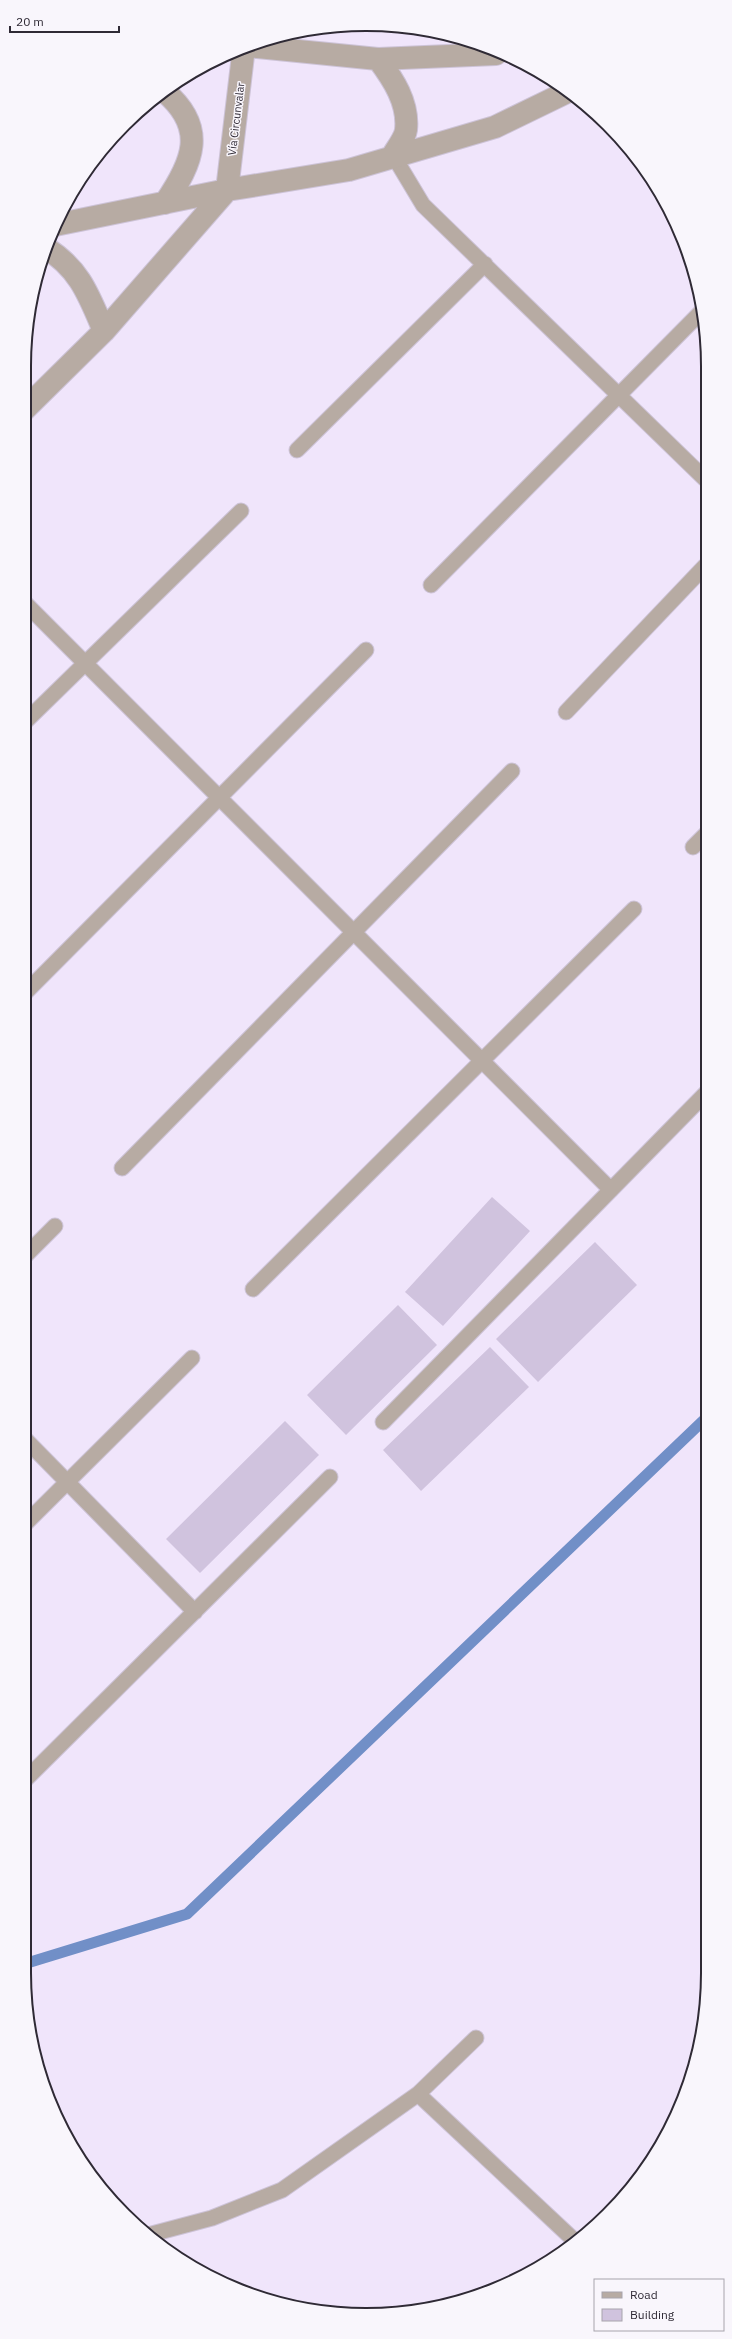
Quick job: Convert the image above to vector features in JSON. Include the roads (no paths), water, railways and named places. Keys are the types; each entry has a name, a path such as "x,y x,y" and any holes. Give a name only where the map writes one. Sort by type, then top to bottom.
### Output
{"street":[{"path":"263,47 378,59 487,54"},
{"name":"Vía Circunvalar","path":"227,190 243,55"},
{"path":"378,59 395,82 404,106 406,131 393,155"},
{"path":"166,203 183,177 192,141 191,129 184,111 168,95"},
{"path":"64,223 227,190 349,170 393,155 495,127 563,95"},
{"path":"31,403 104,331 227,190"},
{"path":"51,252 68,265 84,284 104,331"}],"lane":[{"path":"393,155 423,205 619,393 701,475"},
{"path":"297,450 485,264"},
{"path":"431,585 619,393 697,316"},
{"path":"31,716 241,511"},
{"path":"566,712 701,571"},
{"path":"31,609 611,1190"},
{"path":"31,987 366,650"},
{"path":"122,1168 512,771"},
{"path":"693,847 701,839"},
{"path":"253,1289 634,909"},
{"path":"383,1422 701,1098"},
{"path":"31,1250 55,1226"},
{"path":"31,1518 192,1358"},
{"path":"31,1445 195,1612"},
{"path":"31,1774 330,1477"},
{"path":"155,2233 212,2218 282,2190 418,2094 476,2038"},
{"path":"418,2094 571,2238"}],"waterway":[{"path":"31,1962 187,1914 701,1423"}]}
